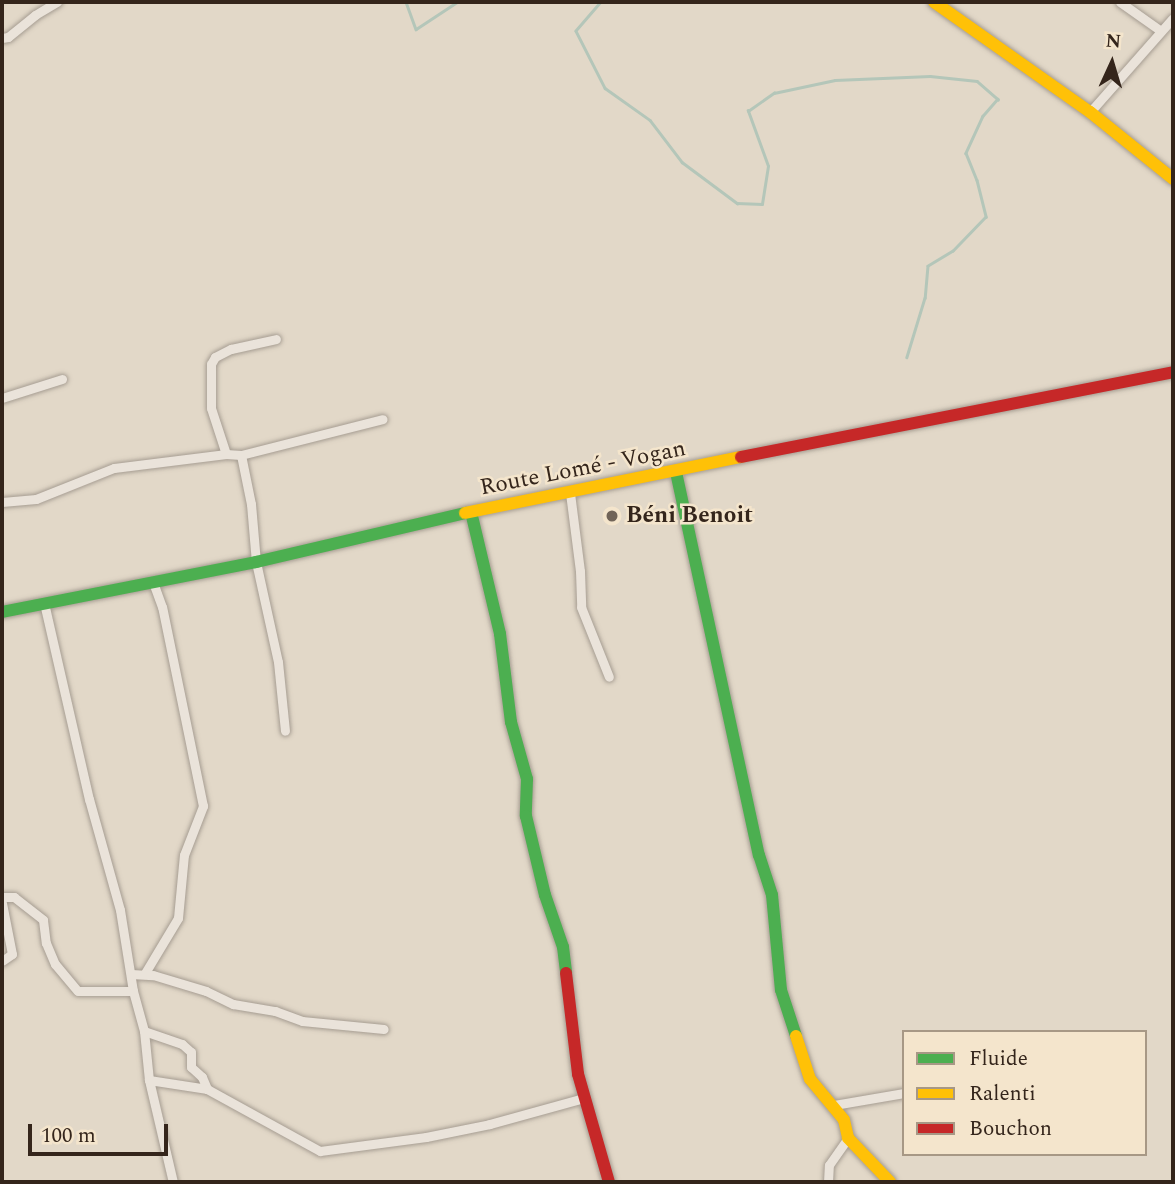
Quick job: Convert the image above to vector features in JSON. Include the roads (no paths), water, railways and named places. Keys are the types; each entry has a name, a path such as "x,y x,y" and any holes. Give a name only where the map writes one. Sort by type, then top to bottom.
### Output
{"street":[{"path":"2,38 8,37 35,15 57,2"},
{"path":"1120,2 1161,32"},
{"path":"943,4 1090,112 1173,179"},
{"path":"1090,112 1173,18"},
{"path":"226,454 211,408 211,364 215,357 231,349 276,339"},
{"name":"Route Lomé - Vogan","path":"2,612 256,562 471,512 924,419 1173,372"},
{"path":"2,398 62,379"},
{"path":"2,502 36,499 114,468 163,465 226,454 241,455 383,419"},
{"path":"241,455 251,504 256,562 278,662 285,731"},
{"path":"676,472 741,775 772,895 781,990 810,1079 834,1104 844,1120 848,1138 890,1182"},
{"path":"570,493 581,607 609,677"},
{"path":"471,512 500,634 511,722 527,779 526,816 544,895 563,947 584,1098 600,1141 609,1182"},
{"path":"145,973 178,918 184,855 203,806 162,607 153,582"},
{"path":"44,603 89,799 120,910 132,991 144,1031 149,1080 173,1182"},
{"path":"2,897 14,897 43,920 46,943 55,964 78,991 132,991"},
{"path":"2,903 12,954 2,961"},
{"path":"131,974 145,973 206,991 233,1004 275,1011 302,1021 384,1029"},
{"path":"144,1031 182,1044 191,1052 191,1067 202,1077 206,1089"},
{"path":"149,1080 206,1089 320,1151 426,1137 490,1124 584,1098"},
{"path":"834,1104 902,1093"},
{"path":"828,1182 829,1165 848,1138"}],"waterway":[{"path":"406,2 416,29 457,2"},
{"path":"601,2 576,31 605,88 650,120 682,162 737,203 762,204 768,166 748,111 774,93 835,80 930,76 977,81 998,99 983,116 966,153 977,180 986,217 953,251 928,266 925,298 907,357"}],"place":[{"name":"Béni Benoit","path":"612,516"}]}
